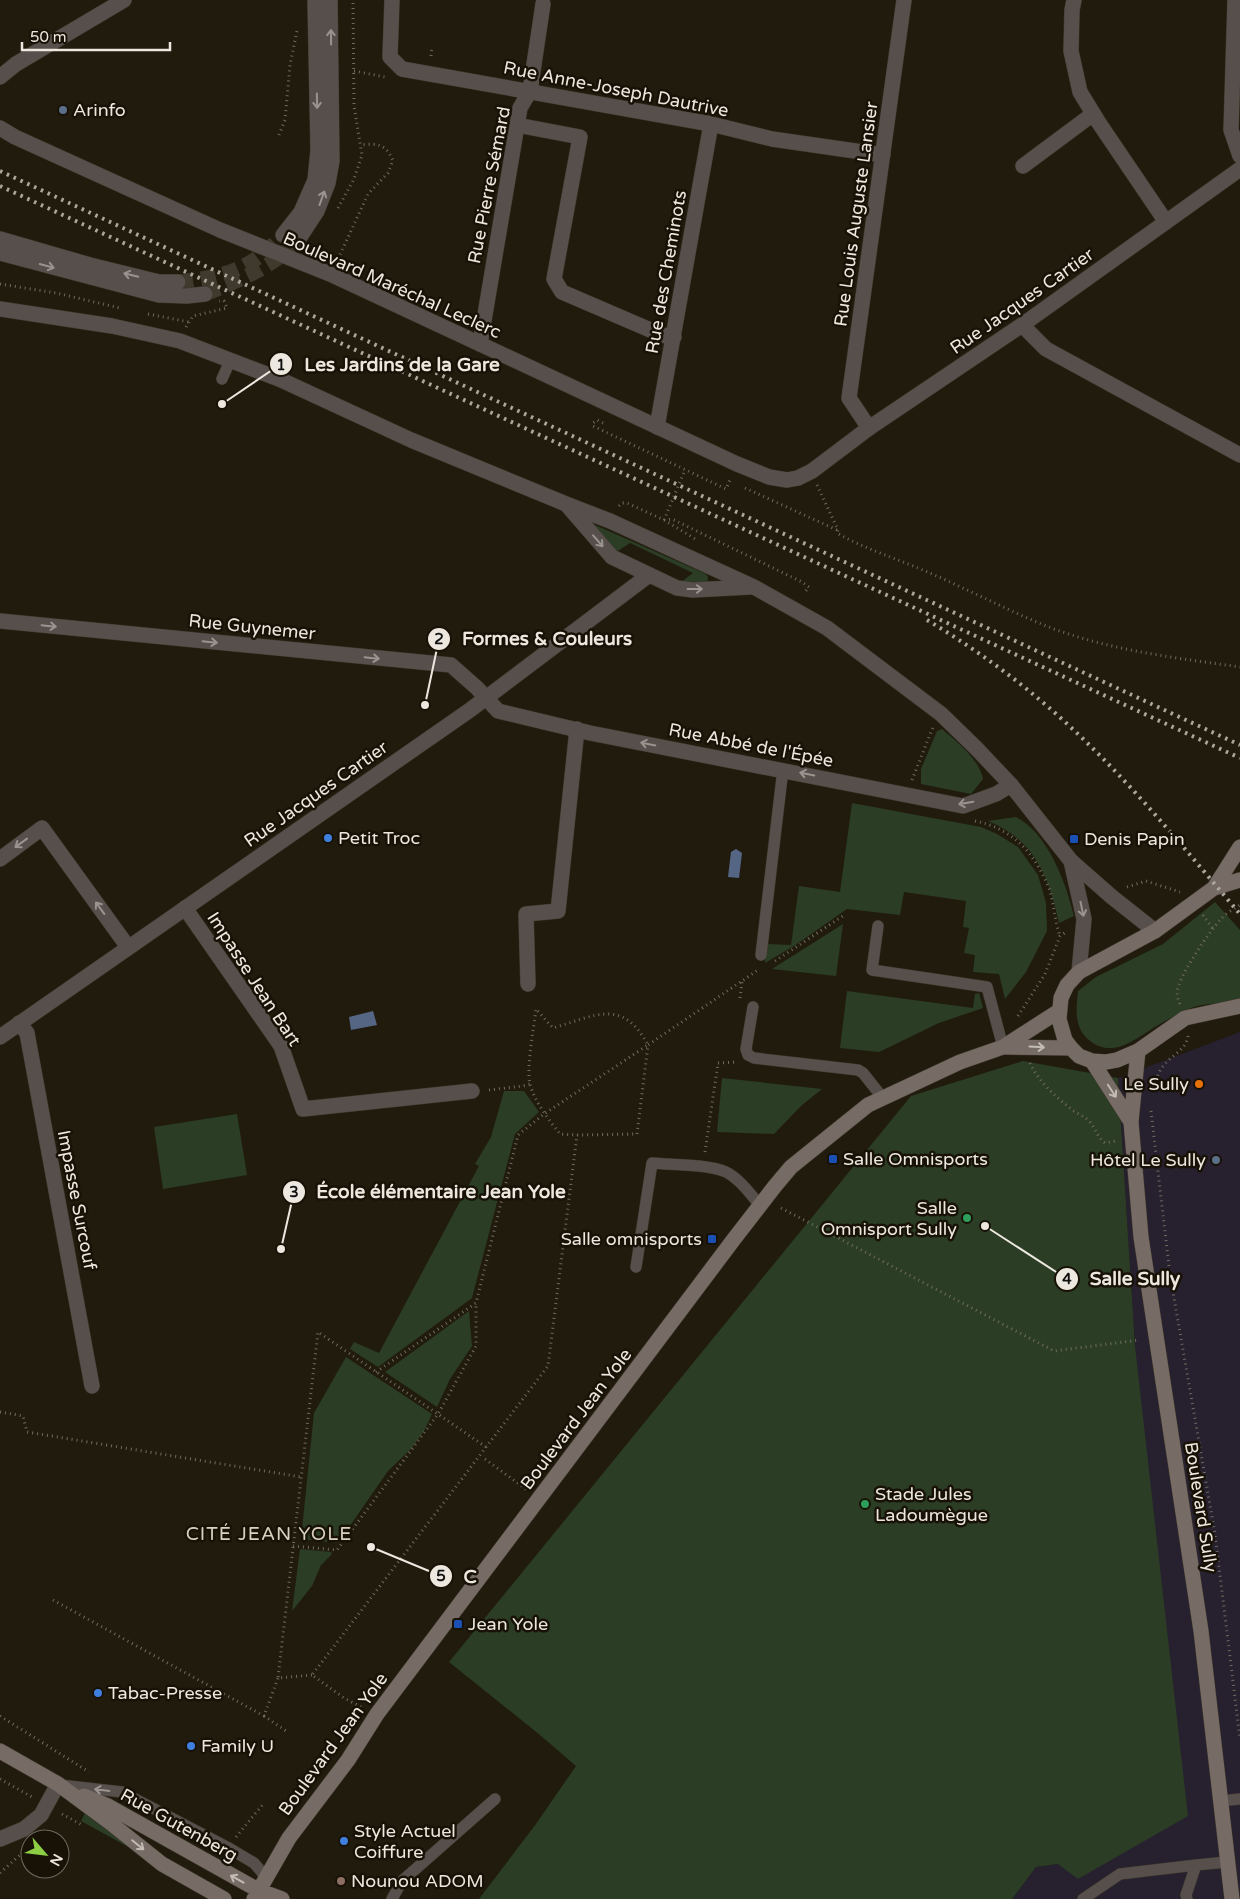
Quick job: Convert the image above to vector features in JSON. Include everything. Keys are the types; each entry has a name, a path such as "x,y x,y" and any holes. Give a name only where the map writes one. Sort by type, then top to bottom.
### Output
{"main road":[{"path":"1214,888 1240,847"},
{"path":"1240,880 1214,888 1155,931 1079,972 1067,985 1061,998 1059,1011 1061,1030 1065,1040 1079,1056 1092,1061 1117,1060 1138,1051 1185,1018 1240,1006"},
{"name":"Boulevard Jean Yole","path":"259,1889 289,1838 348,1760 377,1714 791,1167 868,1105 960,1062 1023,1041 1059,1011"},
{"path":"1023,1041 1071,1048"},
{"name":"Boulevard Sully","path":"1138,1051 1131,1122 1134,1137 1141,1237 1201,1631 1232,1899"},
{"name":"Boulevard Sully","path":"1092,1061 1131,1122"},
{"name":"Rue Gutenberg","path":"0,1751 58,1784 108,1806 259,1889 282,1899"},
{"name":"Rue Gutenberg","path":"58,1784 162,1864 224,1899"}],"street":[{"path":"0,77 16,64 124,0"},
{"path":"283,235 301,212 314,180 318,150 315,0"},
{"path":"298,240 318,211 328,183 332,161 330,0"},
{"name":"Rue Louis Auguste Lansier","path":"869,428 849,398 904,0"},
{"path":"1074,0 1071,51 1080,92 1166,222"},
{"path":"1235,0 1231,130 1240,156"},
{"name":"Rue Pierre Sémard","path":"480,344 520,108 530,91 543,4"},
{"name":"Rue Anne-Joseph Dautrive","path":"392,6 390,56 402,69 711,124 772,139 883,155"},
{"path":"1023,166 1093,114"},
{"name":"Rue des Cheminots","path":"657,427 711,124"},
{"path":"517,125 580,137 554,279 562,292 662,335 674,337"},
{"name":"Boulevard Maréchal Leclerc","path":"0,128 15,137 220,230 330,274 657,427 769,477 787,480 798,478 818,466"},
{"name":"Rue Jacques Cartier","path":"818,466 869,428 1022,325 1240,169"},
{"path":"0,239 90,265 159,282 178,282"},
{"path":"0,253 159,295 187,296 205,294"},
{"path":"0,309 112,326 180,341 279,379 411,440 610,521 754,587 827,628 941,714 1011,785 1071,861 1112,898 1155,931"},
{"path":"1022,325 1046,349 1240,454"},
{"path":"566,504 612,557 677,588 694,590 754,587"},
{"name":"Rue Jacques Cartier","path":"0,1037 487,698 649,575"},
{"name":"Rue Guynemer","path":"0,621 451,665 487,698"},
{"name":"Rue Abbé de l'Épée","path":"487,698 498,711 577,729 964,806 996,794 1011,785"},
{"path":"528,984 526,914 558,911 577,729"},
{"path":"0,858 42,828 128,947"},
{"path":"1071,861 1084,919 1079,972"},
{"name":"Impasse Jean Bart","path":"185,908 281,1046 303,1109 472,1091"},
{"name":"Impasse Surcouf","path":"19,1023 27,1033 92,1386"},
{"path":"24,1829 41,1815 58,1784"},
{"path":"0,1839 20,1831"}],"lane":[{"path":"222,379 230,361"},
{"path":"764,960 783,769"},
{"path":"878,926 872,970 987,987 1003,1047"},
{"path":"753,1007 746,1049 748,1055 754,1058 858,1070 863,1072 882,1098"},
{"path":"636,1267 652,1164 703,1168 726,1172 744,1186 760,1206"},
{"path":"58,1784 122,1792 254,1863 259,1889"},
{"path":"392,1899 402,1881 495,1799"},
{"path":"1220,1801 1240,1799"},
{"path":"1083,1899 1120,1874 1227,1862"},
{"path":"1187,1899 1186,1895 1196,1866"}],"path":[{"path":"279,135 285,120 290,65 297,24"},
{"path":"330,274 368,194 388,173 393,160 388,150 376,143 361,145"},
{"path":"0,284 56,293 129,310"},
{"path":"146,314 189,322 193,316"},
{"path":"608,425 597,420 593,423 596,428 720,486"},
{"path":"818,466 838,530 837,533 859,546 924,570 1053,628 1087,639 1148,654 1240,667"},
{"path":"664,520 685,470"},
{"path":"721,477 730,481"},
{"path":"739,485 838,530"},
{"path":"618,507 622,503 627,503 664,520 695,539"},
{"path":"664,520 672,519 802,582 809,588 805,592"},
{"path":"908,796 933,726 941,714"},
{"path":"969,820 994,826 1021,843 1032,857 1050,890 1052,907 1060,936 1045,974 1017,1018 1034,1073 1072,1110 1091,1123 1098,1138 1105,1144 1153,1130"},
{"path":"1146,881 1179,893 1185,889"},
{"path":"1152,1094 1157,1077 1164,1064 1187,1042 1185,1018 1177,996 1179,984 1213,928 1223,917 1240,905"},
{"path":"764,960 843,916"},
{"path":"293,1546 337,1550 438,1414 476,1346 476,1303 518,1135 544,1114 760,969"},
{"path":"533,1001 536,1009 553,1028 604,1013 616,1014 633,1024 641,1032 648,1045 637,1134 560,1134 544,1114 530,1084 529,1069 536,1009"},
{"path":"703,1168 718,1063 754,1058"},
{"path":"472,1091 530,1084"},
{"path":"1150,1110 1170,1275 1215,1534 1240,1739"},
{"path":"312,1675 548,1366 577,1135"},
{"path":"781,1208 1054,1351 1156,1338 1180,1333"},
{"path":"376,1372 476,1303"},
{"path":"264,1716 278,1678 318,1332 486,1447"},
{"path":"0,1412 23,1416 27,1432 301,1477"},
{"path":"485,1460 540,1499"},
{"path":"53,1600 264,1716 286,1731"},
{"path":"278,1678 312,1675 344,1698 377,1714"},
{"path":"0,1716 98,1777"},
{"path":"0,1873 20,1854"}],"shaded area":[{"path":"1240,1032 1240,1899 1012,1899 1036,1867 1058,1864 1135,1346 1118,1078"}],"green space":[{"path":"595,525 706,574 708,577 707,584 680,583 693,573 630,543 615,553 595,531"},
{"path":"942,729 967,751 981,772 983,779 971,794 921,784 921,769 937,731"},
{"path":"852,803 981,827 1018,847 1038,875 1046,903 1047,931 1026,972 1005,999 999,974 973,972 975,955 964,953 969,928 963,927 966,901 904,892 900,915 847,909 794,946 765,963 766,944 791,945 799,886 840,892"},
{"path":"1016,817 1027,824 1037,835 1054,860 1061,874 1074,916 1059,923 1045,876 1028,849 1018,838 988,821"},
{"path":"1215,902 1240,930 1240,1001 1191,1008 1134,1040 1117,1047 1098,1046 1089,1040 1078,1024 1078,991 1096,977 1163,944"},
{"path":"843,924 836,976 772,969"},
{"path":"847,991 973,1008 975,994 979,993 983,1008 939,1023 879,1052 840,1048"},
{"name":"Stade Jules Ladoumègue","path":"1023,1061 1118,1078 1135,1346 1188,1816 1078,1879 1058,1864 1036,1867 1012,1899 479,1899 536,1824 576,1766 449,1662 911,1096"},
{"path":"722,1078 822,1089 801,1106 774,1134 717,1132"},
{"path":"504,1091 524,1091 539,1112 515,1134 472,1298 378,1367 350,1349 354,1342 379,1353 479,1166 475,1164 491,1137"},
{"path":"237,1114 247,1175 163,1189 154,1127"},
{"path":"469,1311 472,1346 450,1379 437,1407 385,1372"},
{"path":"346,1357 432,1414 424,1431 411,1449 388,1471 338,1543 301,1539 314,1413"},
{"path":"300,1549 331,1552 332,1554 321,1565 312,1586 292,1611"},
{"path":"86,1811 132,1849 81,1821"}],"water":[{"path":"736,849 742,853 739,878 728,877 731,852"},
{"path":"373,1011 377,1025 351,1030 349,1017"}],"tunnel":[{"path":"178,282 210,277 236,270 259,257 283,235"},
{"path":"205,294 266,266 298,240"}],"railway":[{"path":"0,171 1240,745"},
{"path":"0,186 1240,758"},
{"path":"927,620 1004,671 1073,730 1148,806 1240,914"}],"place":[{"name":"Arinfo","path":"63,110"},
{"name":"Les Jardins de la Gare","path":"222,404"},
{"name":"Formes & Couleurs","path":"425,705"},
{"name":"Petit Troc","path":"328,838"},
{"name":"Denis Papin","path":"1074,839"},
{"name":"Le Sully","path":"1199,1084"},
{"name":"Salle Omnisports","path":"833,1159"},
{"name":"Hôtel Le Sully","path":"1216,1160"},
{"name":"Salle Omnisport Sully","path":"967,1218"},
{"name":"Salle Sully","path":"985,1226"},
{"name":"Salle omnisports","path":"712,1239"},
{"name":"École élémentaire Jean Yole","path":"281,1249"},
{"name":"Stade Jules Ladoumègue","path":"865,1504"},
{"name":"C","path":"371,1547"},
{"name":"Jean Yole","path":"458,1624"},
{"name":"Tabac-Presse","path":"98,1693"},
{"name":"Family U","path":"191,1746"},
{"name":"Style Actuel Coiffure","path":"344,1841"},
{"name":"Nounou ADOM","path":"341,1881"}],"district":[{"name":"CITÉ JEAN YOLE","path":"269,1534"}]}
